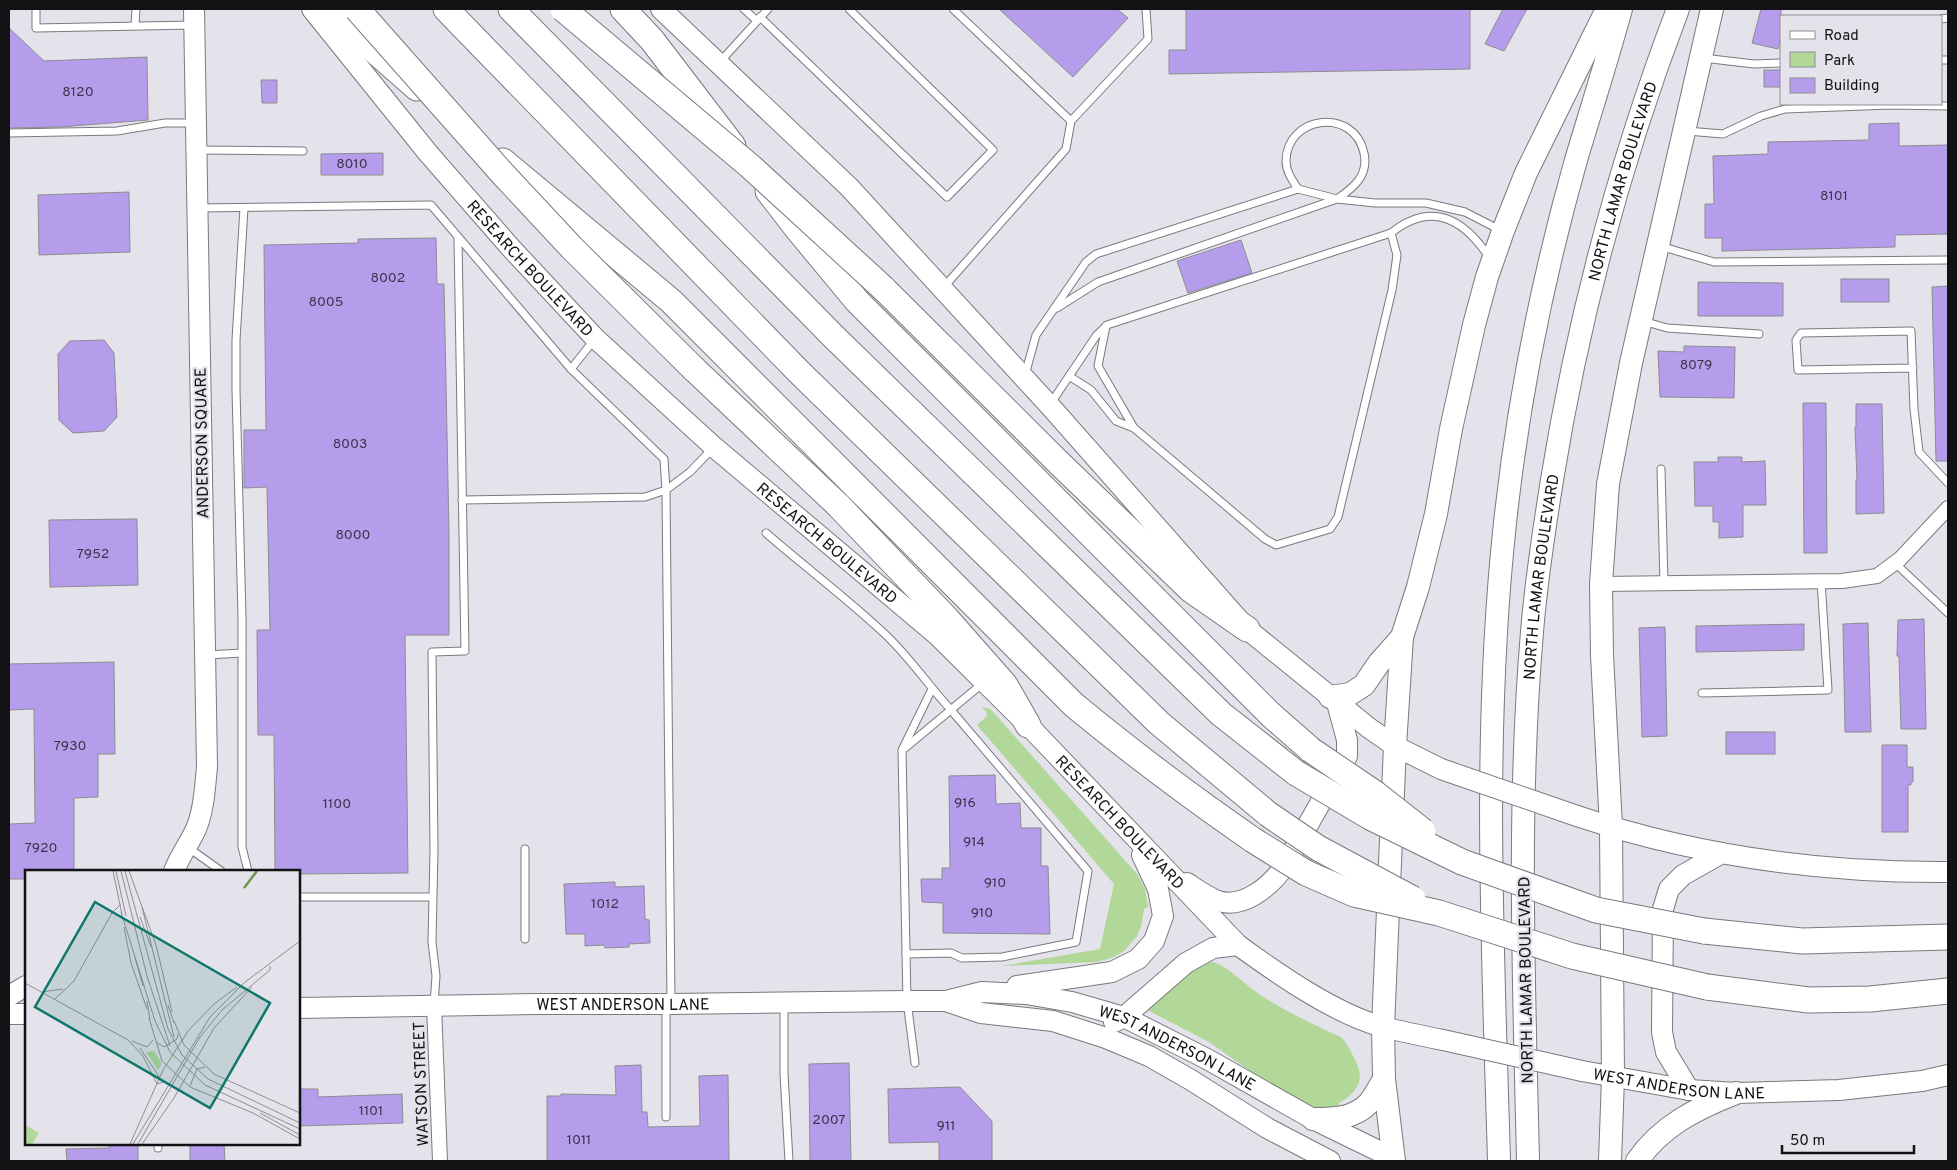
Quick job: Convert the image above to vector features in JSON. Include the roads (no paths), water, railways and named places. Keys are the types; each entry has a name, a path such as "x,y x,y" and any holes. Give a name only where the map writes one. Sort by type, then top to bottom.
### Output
{"highway":[{"path":"327,9 584,230 671,301 1074,705 1187,795 1252,840 1306,873 1354,894 1440,913 1572,956 1707,987 1809,1000 1870,999 1948,991"},
{"path":"356,9 514,187 572,248 694,370 838,505 947,619 1005,685 1028,724"},
{"path":"446,9 799,372 1159,723 1268,814 1318,848 1440,913"},
{"path":"511,9 834,337 1221,714 1296,773 1370,817 1462,862 1596,910 1704,931 1802,941 1948,937"},
{"path":"563,9 751,167 883,288 1058,462 1191,590 1247,629"},
{"path":"623,9 652,40 799,232 857,301 1251,696 1311,750 1376,794 1462,862"}],"main road":[{"name":"RESEARCH BOULEVARD","path":"312,9 428,153 595,338 714,447 936,634 1028,724 1238,945 1274,971 1332,1004 1357,1018 1383,1027"},
{"path":"661,9 849,187 1050,406 1247,629 1333,700 1395,746 1441,769 1577,816 1611,827 1722,854 1832,868 1903,872 1948,872"},
{"path":"1395,1160 1384,1079 1383,1027 1395,746 1402,637 1418,588 1436,514 1451,429 1474,324 1492,262 1503,231 1544,135 1607,9"},
{"name":"NORTH LAMAR BOULEVARD","path":"1499,1161 1490,763 1493,677 1506,520 1521,411 1546,285 1576,161 1621,9"},
{"name":"NORTH LAMAR BOULEVARD","path":"1528,1161 1524,976 1523,769 1532,629 1544,527 1564,407 1591,285 1621,177 1659,59 1678,9"},
{"path":"1610,1161 1613,1078 1611,827 1602,655 1601,584 1608,484 1640,320 1712,9"},
{"name":"ANDERSON SQUARE","path":"167,870 180,857 196,828 205,793 207,767 194,17"},
{"path":"1333,700 1350,694 1364,685 1379,663 1402,637"},
{"path":"1168,872 1217,901 1227,902 1240,900 1259,893 1274,880 1284,867 1347,756 1347,740 1333,700"},
{"path":"982,992 1112,972 1138,959 1154,941 1163,916 1158,888 1130,833"},
{"path":"1689,1090 1666,1052 1662,1032 1663,909 1669,889 1683,875 1722,854"},
{"path":"1078,1028 1106,1026 1124,1017 1186,963 1213,948 1238,945"},
{"path":"9,996 25,987"},
{"name":"WEST ANDERSON LANE","path":"300,1008 434,1005 946,1001 982,992 1026,994 1072,1002 1124,1017 1207,1059 1313,1119 1395,1160"},
{"name":"WEST ANDERSON LANE","path":"946,1001 981,1013 1021,1016 1053,1021 1078,1028"},
{"path":"9,1014 25,1014"},
{"name":"WEST ANDERSON LANE","path":"1383,1027 1613,1078 1689,1090 1736,1093 1839,1090 1922,1081 1948,1075"},
{"path":"1078,1028 1149,1056 1267,1128 1330,1161"},
{"path":"1313,1119 1341,1118 1356,1112 1369,1103 1384,1079"},
{"path":"1637,1161 1649,1144 1675,1123 1709,1104 1736,1093"}],"street":[{"path":"1601,584 1821,582 1877,576 1895,563 1948,508"},
{"name":"WATSON STREET","path":"434,1005 440,1161"}],"lane":[{"path":"36,9 36,28 135,26 194,17"},
{"path":"135,26 136,9"},
{"path":"744,9 759,19 947,197 993,150 849,9"},
{"path":"719,63 768,9"},
{"path":"953,9 1071,121"},
{"path":"943,288 1066,149 1071,121 1148,39 1146,9"},
{"path":"1701,58 1754,64 1780,62"},
{"path":"1684,130 1723,134 1761,116 1785,109 1890,105 1948,106"},
{"path":"1054,310 1098,282 1337,199 1352,189 1363,175 1366,161 1362,145 1354,133 1341,124 1324,122 1309,126 1297,134 1289,147 1286,161 1288,172 1298,189"},
{"path":"9,133 117,131 165,123 196,123"},
{"path":"196,150 303,151"},
{"path":"1024,378 1036,335 1054,310 1067,287 1086,262 1096,254 1298,189 1337,199 1375,203 1426,204 1465,212 1503,231"},
{"path":"197,208 431,205 570,369 664,459 666,490 668,1004 666,1117"},
{"path":"244,208 236,340 236,390 242,653 242,847 248,870"},
{"path":"1050,406 1096,336 1107,325 1391,233 1404,223 1423,216 1440,216 1469,232 1492,262"},
{"path":"1069,376 1091,390 1116,421 1134,428 1265,539 1276,545 1330,529 1338,517 1392,290 1397,255 1391,233"},
{"path":"434,1005 436,976 432,942 434,794 432,652 465,651 458,238"},
{"path":"1658,245 1714,262 1948,260"},
{"path":"1640,320 1667,328 1759,334"},
{"path":"1107,325 1098,366 1134,428"},
{"path":"1913,368 1798,370 1796,340 1801,333 1911,331 1913,368 1914,409 1919,452 1948,482"},
{"path":"570,369 595,338"},
{"path":"462,500 645,497 666,490 690,472 714,447"},
{"path":"1661,468 1664,583"},
{"path":"766,533 886,636 906,656 1088,871 1076,942 1002,957 962,958 950,953 906,954"},
{"path":"1895,563 1948,613"},
{"path":"1702,693 1828,690 1821,582"},
{"path":"205,655 242,653"},
{"path":"902,750 984,682"},
{"path":"915,1062 907,1001 902,750 932,689"},
{"path":"525,849 525,939"},
{"path":"180,857 218,870"},
{"path":"300,897 432,897"},
{"path":"784,1002 784,1074 789,1161"}]}
